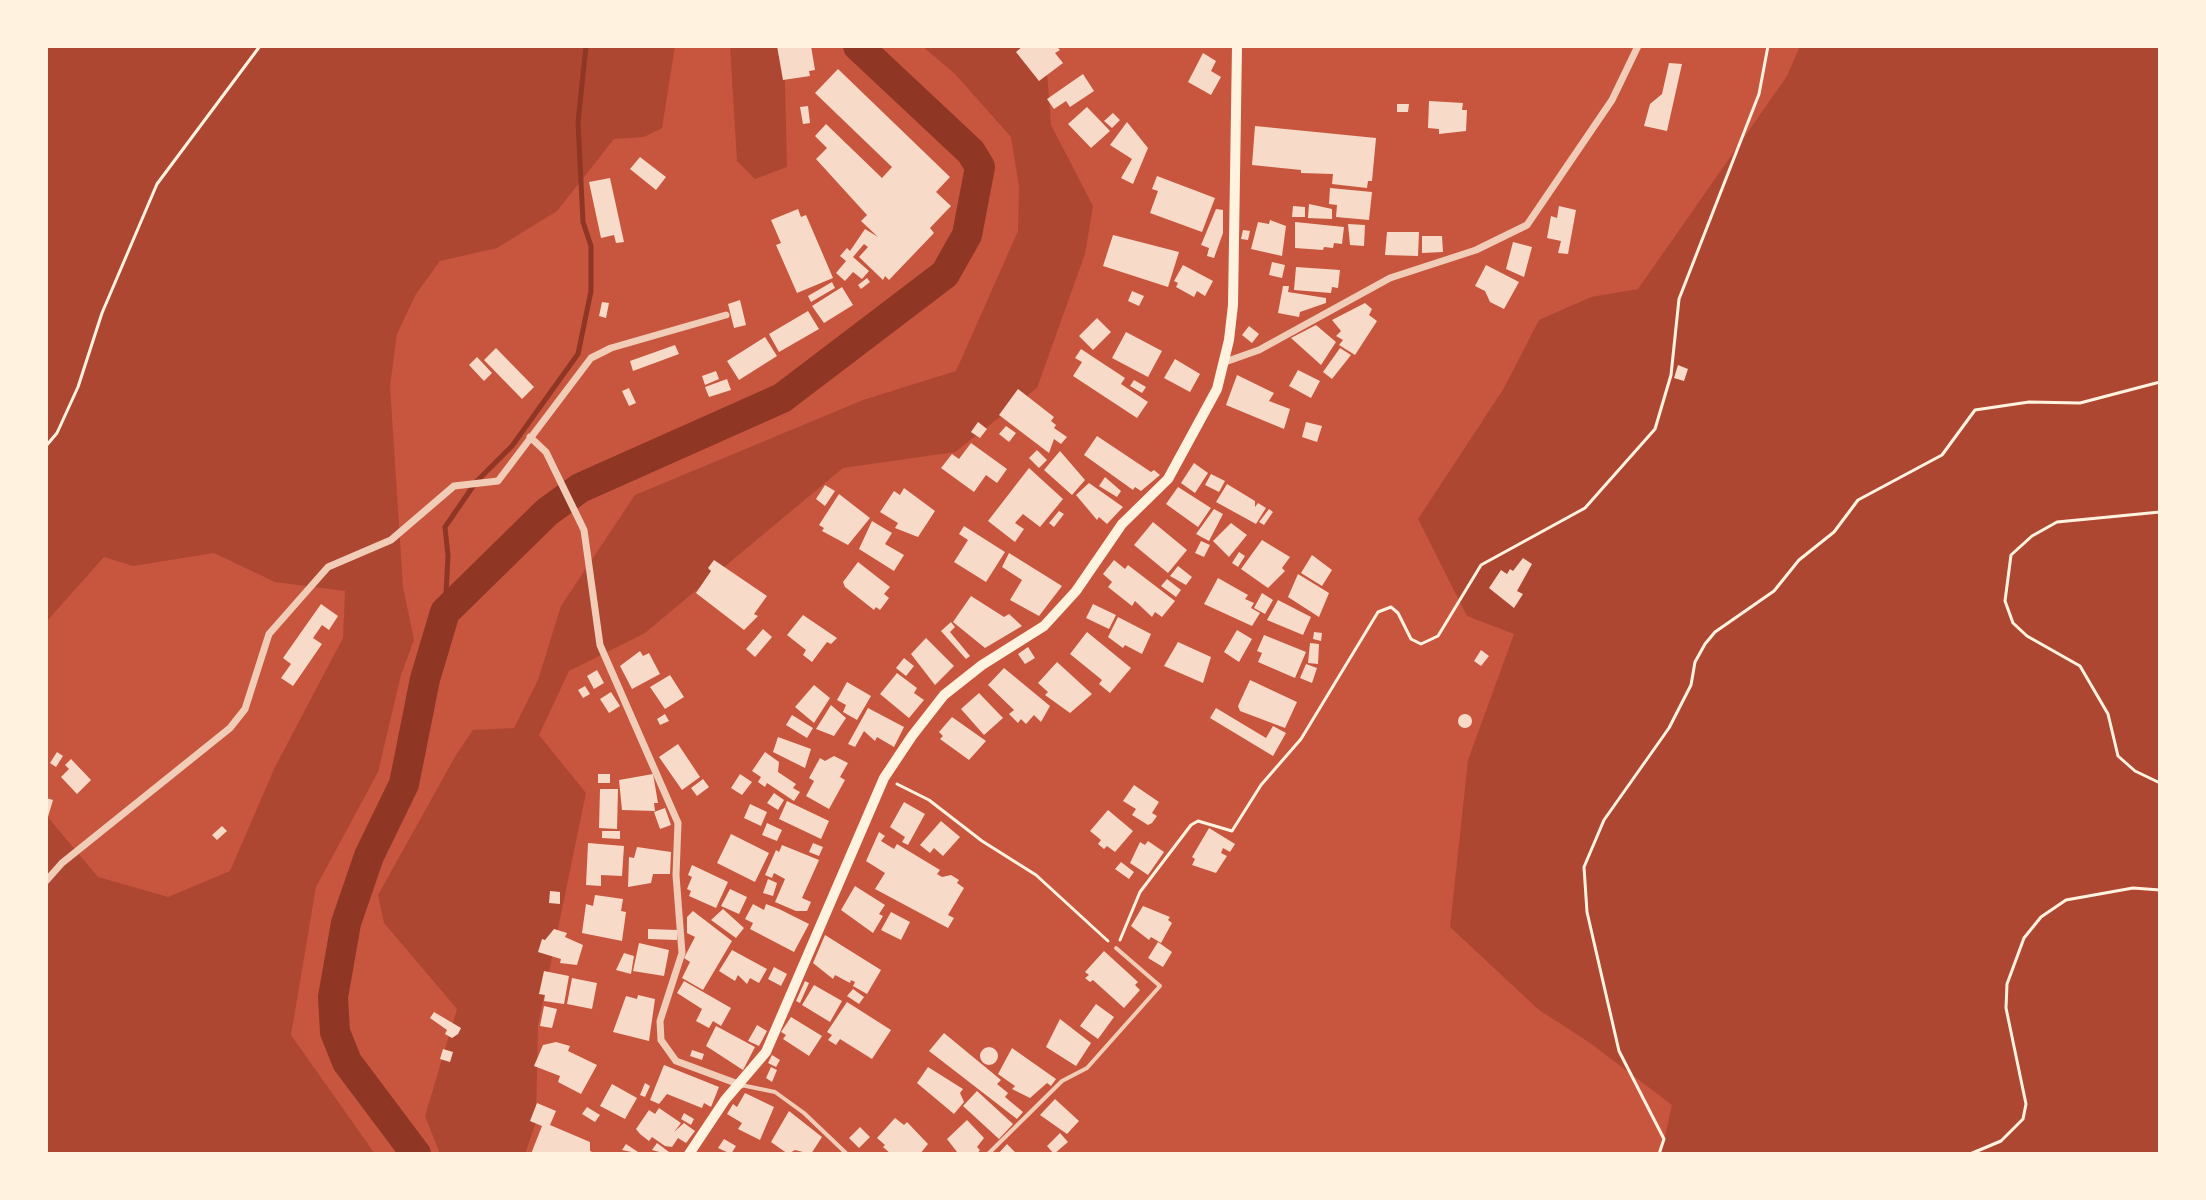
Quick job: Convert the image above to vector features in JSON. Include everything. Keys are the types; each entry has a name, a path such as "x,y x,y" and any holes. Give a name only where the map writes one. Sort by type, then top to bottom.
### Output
{"main road":[{"path":"689,1154 725,1100 741,1085 766,1052 884,778 944,695 982,665 1044,626 1076,591 1122,524 1168,479 1217,389 1225,362 1233,305 1237,46"}],"street":[{"path":"1225,362 1259,350 1390,278 1476,250 1527,225 1612,100 1638,46"},
{"path":"46,881 62,863 230,728 245,709 269,634 328,567 391,540 454,486 498,481 591,358 611,348 726,315"},
{"path":"530,437 546,452 584,530 600,645 678,823 676,875 682,953 660,1021 661,1040 676,1061 741,1085"}],"lane":[{"path":"988,1154 1062,1081 1087,1068 1160,986 1116,948"},
{"path":"741,1085 775,1092 804,1113 847,1154"}],"path":[{"path":"46,446 57,433 78,387 102,313 157,184 260,46"},
{"path":"884,778 929,800 982,841 1036,875 1116,948 1140,892 1191,825 1198,821 1232,831 1261,785 1301,739 1378,612 1391,607 1398,613 1411,639 1421,644 1438,636 1481,565 1585,508 1655,429 1671,375 1679,299 1759,94 1768,46"},
{"path":"1659,1154 1664,1139 1619,1051 1597,943 1587,912 1584,867 1604,820 1669,728 1691,685 1695,662 1705,644 1715,632 1774,591 1799,560 1834,532 1858,500 1942,455 1975,410 2029,402 2080,403 2160,382"},
{"path":"2160,512 2057,522 2032,536 2011,555 2005,601 2013,623 2027,636 2080,666 2108,714 2118,756 2135,771 2160,783"},
{"path":"1970,1154 2001,1141 2023,1119 2026,1104 2006,1008 2007,984 2024,938 2041,917 2066,900 2133,888 2160,890"}],"shaded area":[{"path":"46,46 675,46 662,128 644,137 614,139 557,211 497,248 440,261 416,294 397,334 390,386 403,587 414,640 401,675 378,772 316,887 291,1035 375,1154 46,1154 46,815 98,877 168,897 230,871 275,767 343,638 345,591 275,582 214,553 133,566 104,557 46,622"},
{"path":"730,46 784,46 787,167 755,179 737,161"},
{"path":"922,46 1045,46 1051,125 1093,206 1085,254 1037,388 955,452 843,468 645,633 569,671 539,735 586,793 538,1025 536,1122 525,1154 440,1154 425,1116 457,1009 384,923 378,895 456,755 473,730 514,728 538,680 561,606 635,495 863,400 956,371 1018,231 1019,187 1011,137 955,74"},
{"path":"1800,46 2160,46 2160,1154 1661,1154 1672,1105 1590,1043 1539,1010 1450,927 1468,760 1514,634 1467,616 1418,519 1504,388 1539,320 1591,297 1638,289 1787,76"}],"building":[{"path":"777,46 811,46 815,70 809,71 810,76 783,80"},
{"path":"1023,46 1056,46 1060,50 1055,53 1063,63 1039,81 1016,52"},
{"path":"1203,53 1216,61 1211,71 1221,77 1211,95 1188,82"},
{"path":"1669,63 1682,64 1667,131 1644,126 1650,104 1662,94"},
{"path":"838,69 950,177 936,192 951,206 930,228 934,233 889,280 885,276 883,280 859,257 868,247 864,244 853,257 869,271 862,279 853,272 845,281 836,273 846,261 840,256 847,248 850,251 865,229 878,237 861,221 867,215 816,159 827,148 815,136 826,124 882,178 892,167 815,93"},
{"path":"1083,74 1094,91 1070,107 1066,101 1054,109 1047,99"},
{"path":"1429,101 1463,103 1462,110 1467,110 1466,131 1439,134 1439,129 1428,128"},
{"path":"1397,104 1409,104 1408,112 1397,112"},
{"path":"808,106 810,123 803,124 800,107"},
{"path":"1087,107 1110,131 1091,148 1068,124"},
{"path":"1113,113 1120,120 1112,128 1104,121"},
{"path":"1127,122 1148,148 1133,184 1121,178 1132,159 1110,145"},
{"path":"1255,126 1376,138 1372,181 1368,181 1367,188 1332,184 1333,174 1301,173 1301,170 1252,165"},
{"path":"640,157 666,177 656,190 630,169"},
{"path":"1157,176 1215,198 1202,232 1150,213 1158,191 1152,189"},
{"path":"610,178 624,242 616,243 614,235 601,238 589,182"},
{"path":"1330,188 1372,192 1369,220 1336,217 1337,205 1329,204"},
{"path":"1309,204 1332,209 1332,219 1308,218"},
{"path":"1293,206 1305,207 1305,217 1292,217"},
{"path":"1559,206 1576,210 1568,254 1558,253 1561,241 1547,238 1551,216 1557,218"},
{"path":"798,209 801,217 806,215 833,278 797,293 776,245 781,243 771,220"},
{"path":"1216,209 1223,210 1223,233 1214,258 1207,256 1209,248 1201,245"},
{"path":"1270,220 1286,226 1282,256 1251,249 1258,222 1269,224"},
{"path":"1295,222 1344,227 1342,244 1334,243 1333,248 1324,247 1323,250 1295,248"},
{"path":"1348,224 1365,225 1364,246 1350,245"},
{"path":"1243,230 1250,231 1248,240 1241,239"},
{"path":"1387,232 1419,232 1418,256 1385,255"},
{"path":"1113,235 1179,252 1168,287 1103,266"},
{"path":"1422,236 1442,236 1443,252 1422,253"},
{"path":"1513,242 1532,247 1524,277 1506,269"},
{"path":"1272,262 1285,265 1282,278 1269,275"},
{"path":"1183,265 1213,281 1205,296 1197,291 1194,297 1176,287 1178,283 1174,281"},
{"path":"1486,265 1519,282 1504,309 1490,302 1485,291 1475,286"},
{"path":"1296,267 1340,270 1338,288 1332,287 1331,293 1294,290"},
{"path":"867,278 870,282 861,289 858,285"},
{"path":"832,282 835,288 811,302 808,296"},
{"path":"1283,286 1289,286 1288,292 1326,298 1326,303 1300,312 1299,317 1278,313"},
{"path":"842,287 853,305 824,323 812,306"},
{"path":"1132,291 1144,296 1139,306 1128,301"},
{"path":"740,300 746,325 734,328 728,304"},
{"path":"602,302 609,303 606,318 599,316"},
{"path":"1365,303 1372,309 1369,315 1377,321 1355,355 1339,345 1343,340 1336,336 1341,331 1332,320"},
{"path":"808,311 819,329 779,352 769,334"},
{"path":"1097,318 1111,332 1093,350 1079,336"},
{"path":"1316,325 1336,342 1321,365 1291,338"},
{"path":"1249,326 1259,334 1252,343 1242,335"},
{"path":"1126,332 1162,351 1148,377 1112,358"},
{"path":"765,337 777,356 739,380 727,361"},
{"path":"675,345 679,354 633,371 630,361"},
{"path":"496,348 534,387 522,399 484,360"},
{"path":"1340,348 1351,355 1332,379 1323,372"},
{"path":"1081,349 1125,378 1121,384 1148,402 1137,418 1073,376 1082,362 1075,358"},
{"path":"477,357 492,373 484,381 469,365"},
{"path":"1175,359 1200,374 1190,392 1164,378"},
{"path":"1678,365 1688,369 1684,381 1674,378"},
{"path":"1298,370 1320,381 1311,398 1289,386"},
{"path":"716,371 719,379 705,385 702,376"},
{"path":"1237,375 1274,393 1269,401 1290,409 1284,429 1226,405"},
{"path":"727,379 731,390 709,397 705,387"},
{"path":"1134,380 1146,387 1142,393 1130,386"},
{"path":"629,388 636,403 629,406 622,391"},
{"path":"1018,389 1054,417 1051,421 1056,425 1054,428 1067,437 1061,444 1054,439 1049,453 999,415"},
{"path":"978,422 987,429 980,438 971,432"},
{"path":"1306,422 1322,426 1317,442 1302,437"},
{"path":"1006,426 1016,433 1009,442 999,434"},
{"path":"1097,436 1160,475 1141,491 1135,487 1133,490 1084,455"},
{"path":"971,443 1007,469 997,483 986,475 974,492 941,468 952,454 959,459"},
{"path":"1037,450 1047,460 1039,468 1029,458"},
{"path":"1060,451 1085,480 1072,495 1044,470"},
{"path":"1194,463 1208,473 1195,493 1181,483"},
{"path":"1029,468 1063,499 1040,527 1023,514 1015,523 1024,529 1015,542 988,521"},
{"path":"1211,474 1225,481 1219,492 1205,485"},
{"path":"1105,477 1121,491 1117,497 1099,486"},
{"path":"1089,483 1123,507 1107,524 1099,517 1097,520 1076,495"},
{"path":"1227,484 1255,501 1255,507 1258,503 1266,508 1256,524 1216,502"},
{"path":"825,485 835,491 825,506 816,499"},
{"path":"1178,487 1211,508 1198,527 1166,504"},
{"path":"904,488 935,511 918,537 895,528 898,523 880,512 894,491 900,495"},
{"path":"839,494 870,518 848,545 822,531 824,528 819,525"},
{"path":"1214,509 1223,514 1209,541 1196,534"},
{"path":"1269,509 1273,512 1264,525 1259,522"},
{"path":"1059,511 1064,514 1054,527 1049,523"},
{"path":"872,521 892,533 885,544 904,555 894,571 859,549"},
{"path":"1153,522 1187,550 1168,573 1134,545"},
{"path":"1231,523 1247,535 1229,557 1213,541"},
{"path":"964,526 1005,552 986,582 954,562 968,540 959,534"},
{"path":"1262,540 1290,557 1282,568 1285,571 1268,588 1241,569"},
{"path":"1201,541 1210,545 1204,557 1195,553"},
{"path":"1239,552 1245,556 1238,567 1232,563"},
{"path":"1009,553 1062,586 1039,616 1010,600 1022,580 1002,567"},
{"path":"1312,555 1332,570 1322,586 1301,573"},
{"path":"1523,558 1532,564 1517,591 1523,594 1514,608 1489,588 1501,570 1507,574 1510,569 1513,571"},
{"path":"714,560 767,596 754,614 758,616 744,630 696,593 711,571 708,568"},
{"path":"1114,560 1125,569 1128,565 1175,601 1162,617 1155,612 1152,617 1135,601 1132,606 1108,587 1112,582 1103,574"},
{"path":"858,562 890,587 884,594 889,598 880,610 876,607 874,610 845,587 843,582"},
{"path":"1178,566 1192,577 1186,585 1170,576"},
{"path":"1298,574 1329,593 1319,617 1288,597"},
{"path":"1218,578 1248,595 1245,599 1254,603 1251,608 1260,613 1252,626 1204,604"},
{"path":"1167,579 1181,590 1176,597 1161,586"},
{"path":"1262,593 1273,600 1265,614 1254,608"},
{"path":"971,596 1004,617 1009,614 1022,626 985,648 953,622"},
{"path":"1278,600 1311,617 1303,635 1267,620"},
{"path":"321,604 338,616 329,630 322,625 313,638 322,644 293,686 281,678 291,664 283,658"},
{"path":"1093,604 1116,615 1109,629 1086,618"},
{"path":"803,615 837,638 831,644 827,642 812,662 803,655 806,650 787,635"},
{"path":"1118,617 1151,634 1142,654 1125,645 1123,648 1108,637"},
{"path":"951,622 955,627 950,632 970,656 966,659 941,631"},
{"path":"763,629 772,637 755,657 746,649"},
{"path":"1237,630 1252,639 1239,662 1224,652"},
{"path":"1087,632 1131,668 1110,693 1099,684 1102,680 1070,654"},
{"path":"1314,632 1322,633 1321,641 1313,639"},
{"path":"1264,635 1306,652 1295,678 1258,662 1262,653 1257,651"},
{"path":"926,638 954,666 935,685 911,654"},
{"path":"1178,642 1211,657 1203,683 1164,666"},
{"path":"1310,643 1319,644 1318,664 1308,663"},
{"path":"1028,647 1035,658 1025,664 1018,654"},
{"path":"1481,650 1489,656 1481,666 1474,661"},
{"path":"640,651 643,656 649,653 660,674 632,689 620,666"},
{"path":"904,658 914,666 906,676 896,668"},
{"path":"1057,662 1092,694 1070,713 1045,695 1048,692 1038,683"},
{"path":"1306,664 1317,668 1312,683 1300,678"},
{"path":"1004,668 1050,706 1041,722 1034,715 1026,724 1021,719 1018,723 1009,714 1014,710 988,685"},
{"path":"597,670 604,683 594,689 587,676"},
{"path":"897,673 917,688 914,693 924,700 909,718 880,694"},
{"path":"670,675 684,697 665,709 650,687"},
{"path":"1250,680 1297,702 1285,728 1240,711 1238,706"},
{"path":"847,682 871,696 857,720 843,712 846,705 837,700"},
{"path":"814,685 830,698 814,723 795,707"},
{"path":"585,686 590,694 583,698 578,690"},
{"path":"611,692 620,706 609,713 600,699"},
{"path":"979,693 1003,718 984,735 961,709"},
{"path":"831,705 846,718 834,736 816,729"},
{"path":"868,708 904,727 894,747 877,737 875,741 864,731 855,747 848,744"},
{"path":"1216,708 1266,738 1273,726 1286,733 1273,756 1210,718"},
{"path":"665,714 669,721 660,725 657,719"},
{"path":"1465,714 1472,721 1465,728 1458,721"},
{"path":"792,715 813,728 807,738 786,725"},
{"path":"952,717 986,741 969,760 940,739 943,736 939,732"},
{"path":"778,737 811,749 805,768 773,752"},
{"path":"678,744 700,777 682,790 659,757"},
{"path":"57,752 63,756 56,767 50,763"},
{"path":"765,752 779,762 778,772 796,784 793,788 800,792 794,801 767,783 765,787 758,782 761,777 752,771"},
{"path":"834,756 848,763 840,777 845,780 829,809 806,796 814,781 809,778 820,758 825,761"},
{"path":"71,759 91,780 77,794 61,777 69,769 65,765"},
{"path":"598,774 610,774 610,783 598,783"},
{"path":"653,774 658,803 654,803 655,811 622,810 619,780"},
{"path":"740,774 752,782 742,795 731,788"},
{"path":"703,779 709,787 697,796 691,788"},
{"path":"1134,785 1159,802 1152,813 1157,816 1148,825 1132,815 1136,809 1123,801"},
{"path":"600,789 618,789 617,829 599,828"},
{"path":"774,793 784,800 778,810 767,803"},
{"path":"46,798 53,800 47,820 46,820"},
{"path":"787,801 829,821 821,839 779,819"},
{"path":"904,802 925,814 908,845 902,842 905,837 890,827"},
{"path":"750,804 767,812 761,826 744,818"},
{"path":"665,808 671,825 660,829 654,812"},
{"path":"1108,810 1133,831 1115,852 1098,844 1101,840 1090,831"},
{"path":"941,821 960,837 943,856 934,848 930,853 920,845"},
{"path":"767,823 782,830 777,841 762,835"},
{"path":"222,826 227,831 217,840 212,835"},
{"path":"1209,828 1235,844 1230,852 1223,848 1221,853 1227,856 1216,873 1192,865 1195,859 1192,857"},
{"path":"602,831 620,831 620,839 602,838"},
{"path":"879,832 885,836 881,841 894,849 897,844 940,870 937,874 942,877 951,875 959,880 957,883 964,888 948,915 954,918 948,928 875,889 885,873 866,861"},
{"path":"731,834 769,853 755,882 717,863"},
{"path":"1148,841 1164,852 1148,875 1130,863 1140,842 1145,845"},
{"path":"588,843 624,846 622,876 601,875 601,886 586,885"},
{"path":"813,843 823,847 819,856 809,852"},
{"path":"782,845 819,860 802,898 811,902 807,911 796,911 775,902 785,879 774,873 772,878 765,875 776,850 779,852"},
{"path":"637,847 671,852 670,874 653,874 651,883 628,887 629,857 634,858"},
{"path":"1121,862 1134,872 1129,879 1115,869"},
{"path":"692,865 728,882 716,908 689,896 691,891 687,889 692,877 688,875"},
{"path":"768,879 777,883 773,896 763,893"},
{"path":"855,886 885,905 879,914 883,916 873,933 841,910"},
{"path":"730,889 747,897 739,914 721,906"},
{"path":"550,891 560,892 560,904 549,903"},
{"path":"595,895 623,899 621,911 626,912 622,941 582,933 586,904 593,906"},
{"path":"753,904 764,910 766,904 809,924 794,952 750,929 753,923 745,919"},
{"path":"1143,906 1170,917 1168,920 1172,923 1161,943 1151,937 1149,940 1131,926"},
{"path":"723,909 744,928 736,938 711,920"},
{"path":"693,911 732,941 703,990 682,978 690,962 684,958 695,937 687,933 687,917"},
{"path":"891,912 910,922 901,940 881,930"},
{"path":"554,929 567,933 565,937 583,945 577,965 560,963 561,959 538,952 542,939 545,940"},
{"path":"648,929 677,930 677,940 648,939"},
{"path":"825,935 881,970 867,994 853,986 855,982 851,980 850,983 835,975 833,979 813,963"},
{"path":"1158,942 1172,952 1163,967 1148,958"},
{"path":"639,943 669,950 664,976 633,971"},
{"path":"732,950 767,969 759,983 750,978 747,984 738,975 735,981 719,971"},
{"path":"1104,951 1138,982 1135,985 1140,990 1124,1008 1093,980 1090,982 1085,978 1089,975 1085,972"},
{"path":"624,953 634,956 631,974 616,970"},
{"path":"774,967 787,974 781,986 768,979"},
{"path":"544,971 569,976 564,1004 544,1001 545,995 539,994"},
{"path":"572,978 597,983 592,1009 567,1004"},
{"path":"684,981 731,1008 721,1026 713,1021 709,1028 696,1021 702,1009 677,993"},
{"path":"805,981 809,983 800,1003 796,1001"},
{"path":"814,985 842,1001 830,1022 802,1005"},
{"path":"853,989 864,997 859,1004 847,996"},
{"path":"638,995 655,999 649,1041 613,1032 626,996 637,999"},
{"path":"847,1002 891,1030 872,1059 840,1039 836,1045 828,1040 832,1035 827,1032"},
{"path":"1096,1004 1114,1017 1098,1039 1080,1026"},
{"path":"544,1006 557,1009 552,1028 540,1026"},
{"path":"434,1012 461,1028 458,1034 452,1038 445,1034 447,1030 430,1018"},
{"path":"791,1017 822,1036 809,1056 783,1039 786,1035 781,1032"},
{"path":"1060,1019 1091,1043 1076,1066 1046,1047"},
{"path":"757,1025 767,1031 759,1046 748,1041"},
{"path":"716,1026 755,1047 743,1070 706,1046"},
{"path":"944,1033 1001,1080 997,1084 1008,1093 1005,1097 1023,1112 1017,1119 929,1051"},
{"path":"556,1042 570,1046 568,1051 597,1065 581,1094 558,1082 560,1076 534,1066 543,1045"},
{"path":"989,1047 998,1056 989,1065 980,1056"},
{"path":"1012,1048 1056,1079 1051,1086 1047,1083 1030,1098 1012,1089 1015,1086 998,1074"},
{"path":"443,1049 453,1052 450,1062 440,1059"},
{"path":"692,1050 704,1054 702,1060 690,1056"},
{"path":"772,1055 780,1060 776,1067 768,1063"},
{"path":"664,1065 719,1087 711,1107 704,1103 702,1108 667,1094 659,1104 650,1100"},
{"path":"771,1067 777,1070 772,1082 766,1078"},
{"path":"928,1067 963,1089 960,1093 964,1102 954,1114 917,1083"},
{"path":"645,1083 650,1086 645,1097 640,1095"},
{"path":"612,1084 637,1098 625,1119 600,1106"},
{"path":"977,1091 1013,1124 999,1139 963,1106"},
{"path":"745,1093 774,1107 760,1140 738,1129 742,1123 727,1114 733,1104 737,1107"},
{"path":"1055,1099 1079,1121 1067,1134 1040,1115"},
{"path":"537,1103 556,1111 550,1125 590,1142 590,1151 597,1154 531,1154 542,1126 530,1121"},
{"path":"587,1107 600,1115 595,1122 582,1114"},
{"path":"659,1108 681,1123 674,1132 684,1123 695,1131 686,1143 678,1138 672,1147 665,1146 652,1137 649,1141 636,1129 649,1110 655,1114"},
{"path":"789,1111 822,1137 811,1154 795,1150 788,1154 771,1142"},
{"path":"684,1113 694,1119 691,1125 681,1119"},
{"path":"895,1118 904,1125 907,1122 928,1144 920,1154 891,1154 883,1147 885,1145 877,1138"},
{"path":"967,1120 984,1138 977,1147 980,1150 977,1154 957,1152 947,1139"},
{"path":"860,1127 870,1137 859,1148 849,1138"},
{"path":"1060,1133 1068,1142 1054,1154 1047,1146"},
{"path":"724,1139 736,1146 731,1154 718,1148"},
{"path":"657,1143 669,1152 652,1150"},
{"path":"626,1144 641,1154 622,1150"},
{"path":"1007,1144 1017,1154 998,1154"}],"waterway":[{"path":"445,612 448,556 445,527 476,482 512,446 578,354 591,291 591,246 583,222 578,122 586,46"},
{"path":"416,1154 347,1062 335,1032 333,997 346,923 369,856 404,784 425,679 445,612 547,512 580,488 782,398 945,274 967,235 980,167 971,152 858,46"}]}
